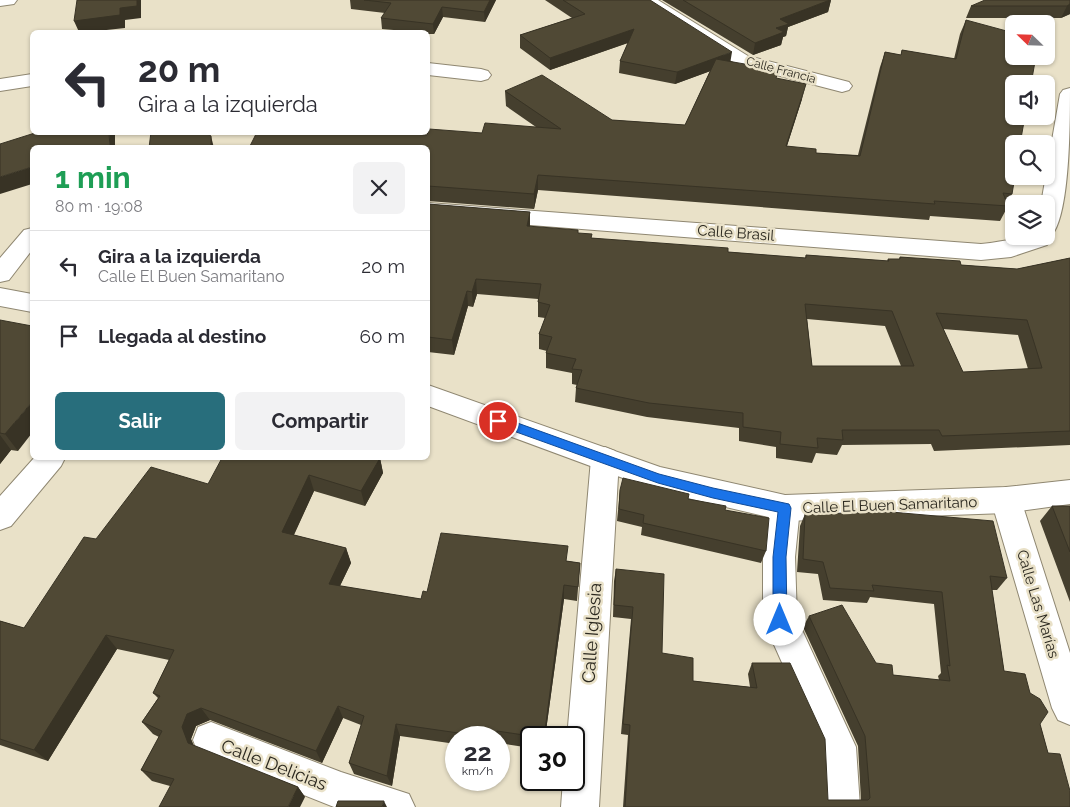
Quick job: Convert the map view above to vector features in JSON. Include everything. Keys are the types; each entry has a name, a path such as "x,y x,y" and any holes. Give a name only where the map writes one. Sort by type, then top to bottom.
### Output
{"street":[{"path":"0,1 8,0"},
{"name":"Calle Francia","path":"646,0 741,60 842,86"},
{"path":"430,69 481,75"},
{"path":"0,85 30,80"},
{"path":"1055,195 1066,137 1070,94"},
{"name":"Calle Brasil","path":"430,210 981,252 1011,249 1023,245"},
{"path":"0,274 30,237"},
{"path":"0,297 30,303"},
{"name":"Calle El Buen Samaritano","path":"430,396 677,484 785,508 1006,500 1070,492"},
{"name":"Calle Iglesia","path":"580,807 605,459"},
{"path":"0,518 49,460"},
{"name":"Calle Las Marías","path":"1006,500 1070,708"},
{"path":"785,508 779,557 780,620 838,747 841,807"},
{"name":"Calle Delicias","path":"211,740 337,799 396,807"}],"building":[{"path":"77,0 137,0 137,6 120,8 120,15 74,21"},
{"path":"364,0 490,0 484,12 442,7 433,24 381,18 391,3"},
{"path":"563,0 650,0 732,52 677,72 620,61 634,29 550,58 520,35 585,14"},
{"path":"683,0 830,0 780,19 789,24 776,28 784,32 755,43"},
{"path":"985,0 1070,0 1070,4 1067,6 971,6"},
{"path":"966,20 1005,31 1005,65 1034,65 1033,75 1005,75 1005,125 1023,125 1022,135 1005,135 1005,185 1014,185 1012,194 1003,193 1005,206 934,201 935,204 538,175 534,194 430,186 430,145 250,145 256,135 430,135 430,129 482,133 485,123 561,129 505,91 542,75 612,120 685,125 716,59 779,70 776,78 806,84 786,146 816,149 816,153 860,156 885,52 901,55 902,50 956,59"},
{"path":"30,135 109,135 110,145 30,145 30,168 0,177 0,144"},
{"path":"151,135 211,136 211,145 149,145"},
{"path":"430,204 530,212 527,226 578,230 578,233 592,234 591,238 728,248 728,252 806,258 806,255 889,261 888,259 900,259 900,257 960,261 961,265 1017,269 1070,258 1070,431 942,436 939,430 842,430 843,440 817,438 818,448 780,444 781,432 743,427 743,413 649,403 576,388 582,370 572,369 576,359 546,353 552,337 539,334 550,305 538,302 541,284 476,279 472,292 467,291 452,340 430,337","holes":["805,304 892,311 914,366 812,366","936,313 1027,320 1042,368 963,372"]},
{"path":"0,320 30,326 30,404 5,434 0,433"},
{"path":"221,460 379,460 361,491 309,475 282,532 346,548 329,584 421,599 423,591 427,592 441,533 568,546 566,561 580,563 578,587 564,585 546,726 520,726 520,734 510,733 510,726 445,726 445,731 396,724 387,776 349,763 364,716 338,706 316,751 201,708 187,714 182,727 188,743 298,787 288,807 159,807 174,779 141,770 162,731 142,722 160,696 153,693 174,650 106,635 34,750 0,739 0,621 24,628 84,537 96,539 151,467 208,484"},
{"path":"623,478 689,494 688,499 726,506 725,510 769,518 766,551 643,523 644,515 619,509"},
{"path":"1052,506 1070,506 1070,552"},
{"path":"891,512 993,521 1007,578 990,576 1004,671 1025,674 1030,693 1040,699 1048,712 1040,724 1048,753 1060,754 1070,791 1070,807 625,807 630,725 623,724 633,607 614,605 616,569 664,574 662,653 693,658 693,681 757,688 752,663 790,663 825,739 828,800 868,800 870,798 865,736 809,616 842,605 876,663 892,665 893,675 950,681 947,665 950,666 942,592 872,585 874,591 830,588 823,562 803,559 805,514"},
{"path":"338,801 384,801 382,807 336,807"}],"route":[{"path":"498,421 658,478 713,493 785,508 779,557 780,620"}]}
